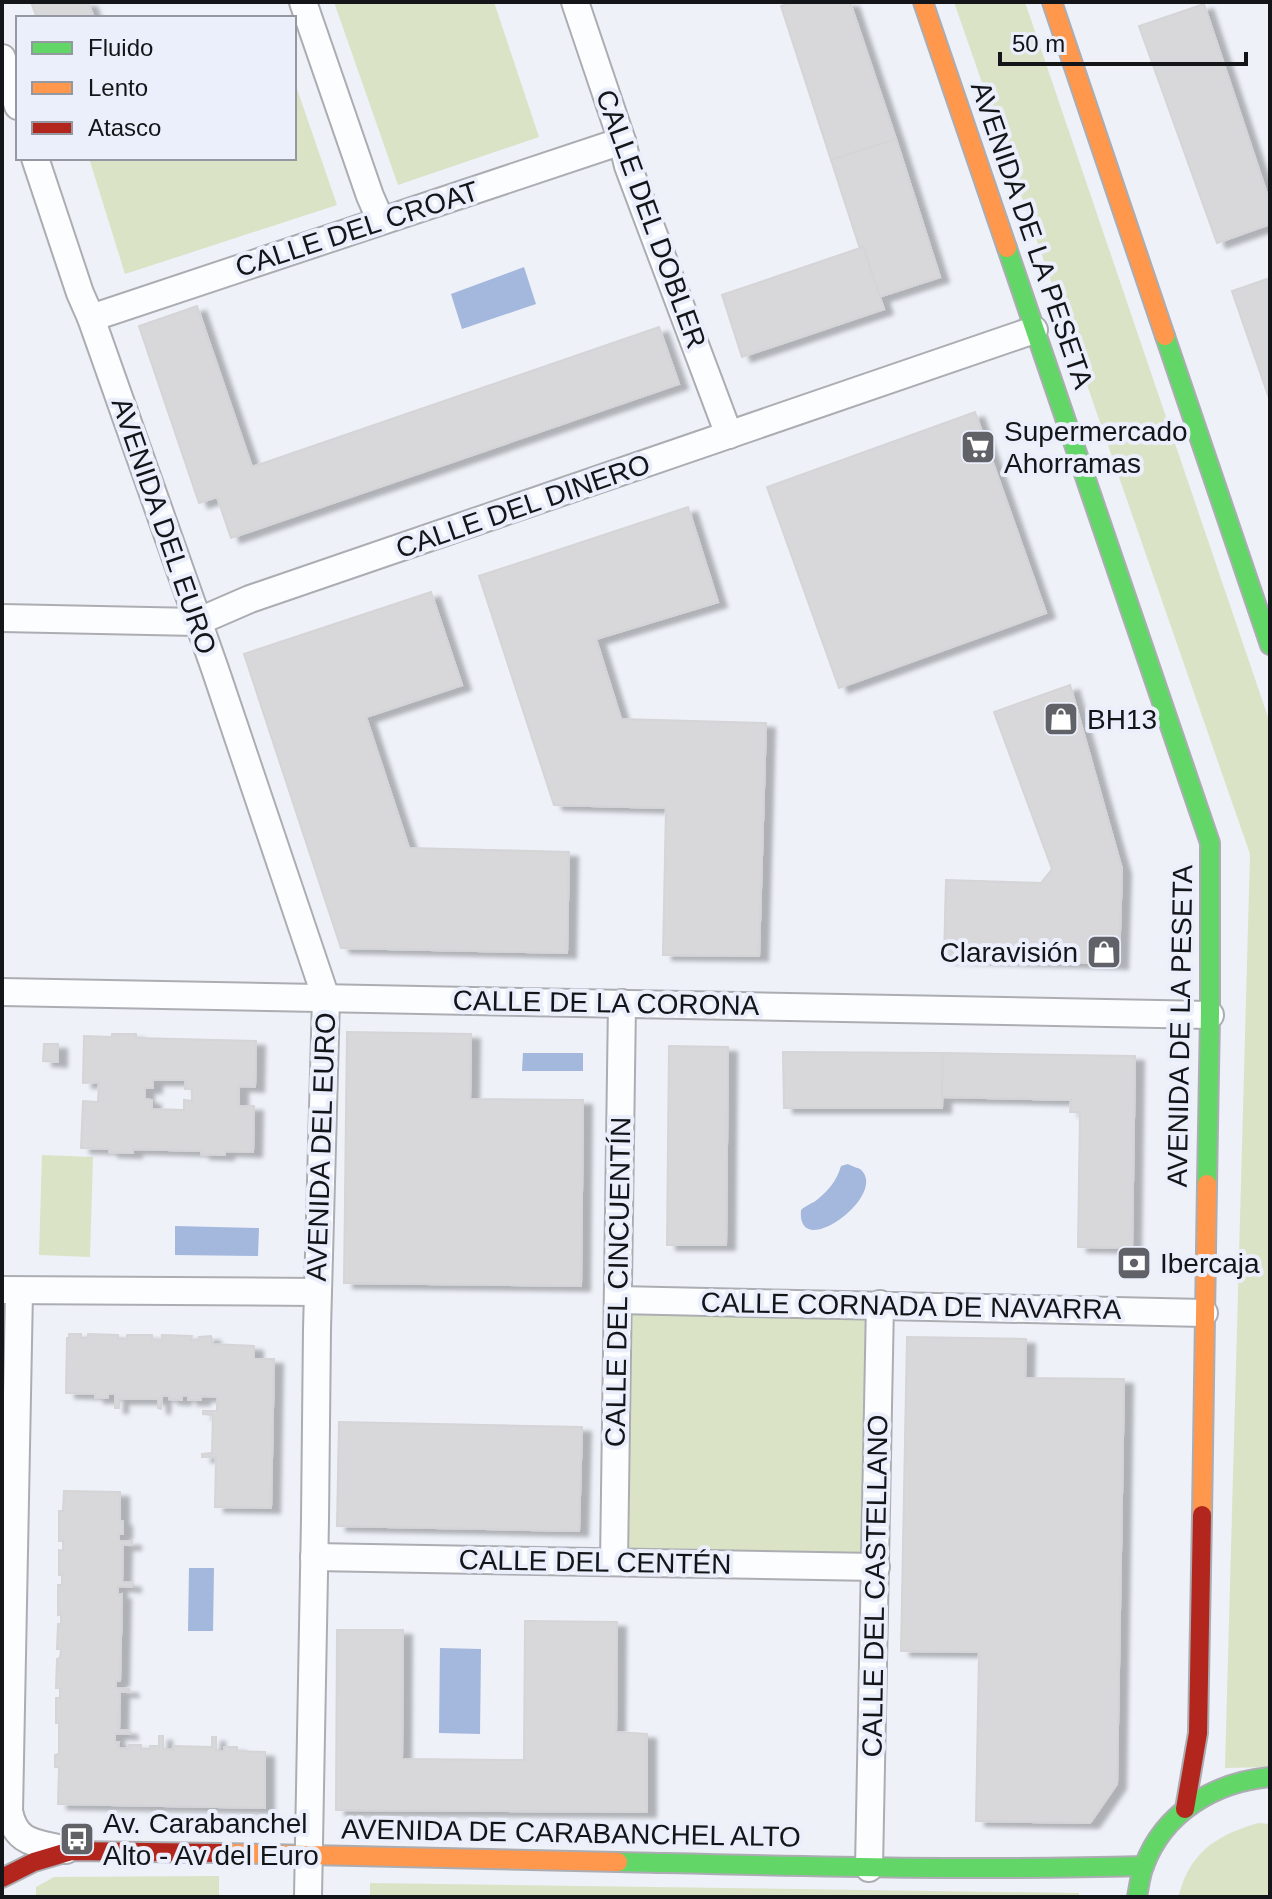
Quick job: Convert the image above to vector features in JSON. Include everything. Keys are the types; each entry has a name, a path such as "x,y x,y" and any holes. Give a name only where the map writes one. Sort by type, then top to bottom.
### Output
{"street":[{"path":"303,2 381,221"},
{"name":"CALLE DEL DOBLER","path":"575,2 628,166 729,435"},
{"name":"AVENIDA DE LA PESETA","path":"923,2 1210,843 1198,1733 1185,1809"},
{"path":"1052,2 1270,645"},
{"path":"2,58 16,100"},
{"name":"CALLE DEL CROAT","path":"91,318 622,141"},
{"name":"AVENIDA DEL EURO","path":"36,160 326,998 317,1292 308,1897"},
{"name":"CALLE DEL DINERO","path":"2,618 197,622 250,599 1034,330"},
{"name":"CALLE DE LA CORONA","path":"2,992 1210,1015"},
{"name":"CALLE DEL CINCUENTÍN","path":"614,1562 622,1003"},
{"path":"71,1851 23,1838 12,1827 9,1811 10,1291 317,1292"},
{"name":"CALLE CORNADA DE NAVARRA","path":"618,1300 1204,1313"},
{"name":"CALLE DEL CASTELLANO","path":"869,1868 880,1304"},
{"name":"CALLE DEL CENTÉN","path":"314,1557 876,1567"},
{"path":"1137,1897 1144,1866 1161,1835 1185,1809 1216,1788 1253,1777 1270,1777"},
{"name":"AVENIDA DE CARABANCHEL ALTO","path":"2,1878 34,1862 71,1851 869,1868 1144,1866"}],"green space":[{"path":"334,2 494,2 539,137 398,185"},
{"path":"954,2 1025,2 1270,723 1270,1767 1225,1768 1250,854"},
{"path":"296,86 337,205 125,274 90,160 296,160"},
{"path":"42,1155 93,1157 90,1257 39,1255"},
{"path":"618,1300 880,1304 876,1567 614,1562"},
{"path":"1258,1823 1270,1824 1270,1897 1178,1897 1193,1863 1209,1846 1236,1830"},
{"path":"219,1876 219,1897 36,1897 36,1887 54,1877"},
{"path":"370,1883 1079,1893 1079,1897 370,1897"}],"water":[{"path":"524,267 536,304 462,329 451,294"},
{"path":"523,1053 583,1053 583,1071 522,1071"},
{"path":"848,1164 860,1169 866,1180 863,1194 854,1207 826,1227 812,1230 803,1225 801,1210 826,1192 841,1166"},
{"path":"175,1226 259,1228 258,1256 175,1255"},
{"path":"189,1568 214,1568 213,1631 188,1631"},
{"path":"440,1648 481,1649 480,1734 439,1733"}],"building":[{"path":"31,2 88,2 93,16 36,16"},
{"path":"792,2 850,2 896,139 831,160 781,6"},
{"path":"1204,4 1270,203 1270,224 1217,243 1139,26"},
{"path":"896,139 940,277 879,297 831,160"},
{"path":"863,247 884,309 742,357 722,295"},
{"path":"1270,278 1270,401 1232,291"},
{"path":"197,306 252,467 659,327 679,384 231,538 217,497 199,503 139,326"},
{"path":"975,412 1046,613 839,688 767,487"},
{"path":"688,507 718,602 596,639 621,719 766,723 759,956 663,955 666,808 554,805 479,576"},
{"path":"431,592 462,685 366,717 409,848 569,852 567,953 341,948 244,654"},
{"path":"1070,685 1122,869 1119,964 944,958 946,880 1041,883 1052,869 994,712"},
{"path":"347,1032 471,1034 470,1099 583,1100 581,1286 344,1283"},
{"path":"112,1034 136,1034 136,1038 256,1041 255,1087 239,1086 239,1106 254,1106 253,1152 225,1151 225,1155 201,1154 201,1151 133,1149 133,1153 81,1148 83,1101 98,1102 99,1082 83,1083 84,1036 112,1037","holes":["153,1080 185,1080 185,1089 192,1089 192,1101 184,1100 184,1110 152,1109 152,1100 145,1099 145,1088 153,1088"]},
{"path":"44,1044 58,1044 58,1062 43,1061"},
{"path":"669,1046 728,1047 726,1245 667,1245"},
{"path":"783,1052 943,1053 942,1108 784,1108"},
{"path":"943,1053 1135,1056 1132,1248 1078,1247 1080,1112 1070,1112 1071,1100 942,1097"},
{"path":"69,1334 81,1334 81,1338 88,1338 88,1334 118,1335 118,1338 127,1339 127,1335 152,1335 152,1339 162,1340 162,1335 192,1336 191,1340 211,1336 213,1344 254,1346 254,1359 274,1359 271,1508 215,1507 216,1457 202,1457 202,1454 212,1453 213,1415 203,1414 203,1411 217,1411 217,1397 201,1396 201,1400 188,1400 188,1396 182,1396 182,1400 162,1396 161,1409 158,1408 158,1399 119,1399 119,1408 115,1408 115,1394 108,1394 108,1398 95,1398 95,1394 66,1393"},
{"path":"907,1337 1026,1339 1025,1378 1124,1379 1117,1784 1090,1823 976,1821 979,1652 901,1651"},
{"path":"339,1422 582,1427 579,1531 337,1526"},
{"path":"64,1491 120,1492 123,1534 119,1534 119,1541 132,1541 132,1545 123,1545 122,1582 132,1583 132,1587 118,1586 118,1595 122,1594 120,1681 116,1681 116,1688 129,1689 130,1692 120,1692 119,1730 128,1730 129,1734 115,1734 118,1748 141,1745 141,1749 150,1749 150,1746 159,1746 159,1736 163,1736 163,1749 173,1750 173,1746 212,1747 212,1737 216,1737 216,1751 224,1751 224,1747 237,1747 237,1751 265,1752 265,1808 58,1804 59,1767 55,1767 55,1755 59,1754 56,1698 60,1698 60,1688 56,1688 61,1614 58,1615 58,1585 62,1585 59,1550 63,1551 63,1541 59,1541 59,1511 63,1511"},
{"path":"525,1621 617,1622 616,1732 647,1734 647,1812 336,1810 337,1630 403,1630 402,1759 524,1760"}],"traffic: fast":[{"path":"1007,248 1210,843 1207,1184"},
{"path":"1165,336 1270,645"},
{"path":"1137,1897 1143,1870 1153,1847 1178,1815 1211,1793 1230,1785 1270,1777"},
{"path":"618,1862 946,1868 1144,1866"}],"traffic: slow":[{"path":"923,2 1007,248"},
{"path":"1052,2 1165,336"},
{"path":"1202,1515 1207,1184"},
{"path":"221,1853 618,1862"}],"traffic: jam":[{"path":"1185,1809 1198,1733 1202,1515"},
{"path":"2,1878 34,1862 71,1851 221,1853"}],"place":[{"name":"Supermercado Ahorramas","path":"978,447"},
{"name":"BH13","path":"1061,719"},
{"name":"Claravisión","path":"1104,952"},
{"name":"Ibercaja","path":"1134,1263"},
{"name":"Av. Carabanchel Alto - Av del Euro","path":"77,1839"}]}
